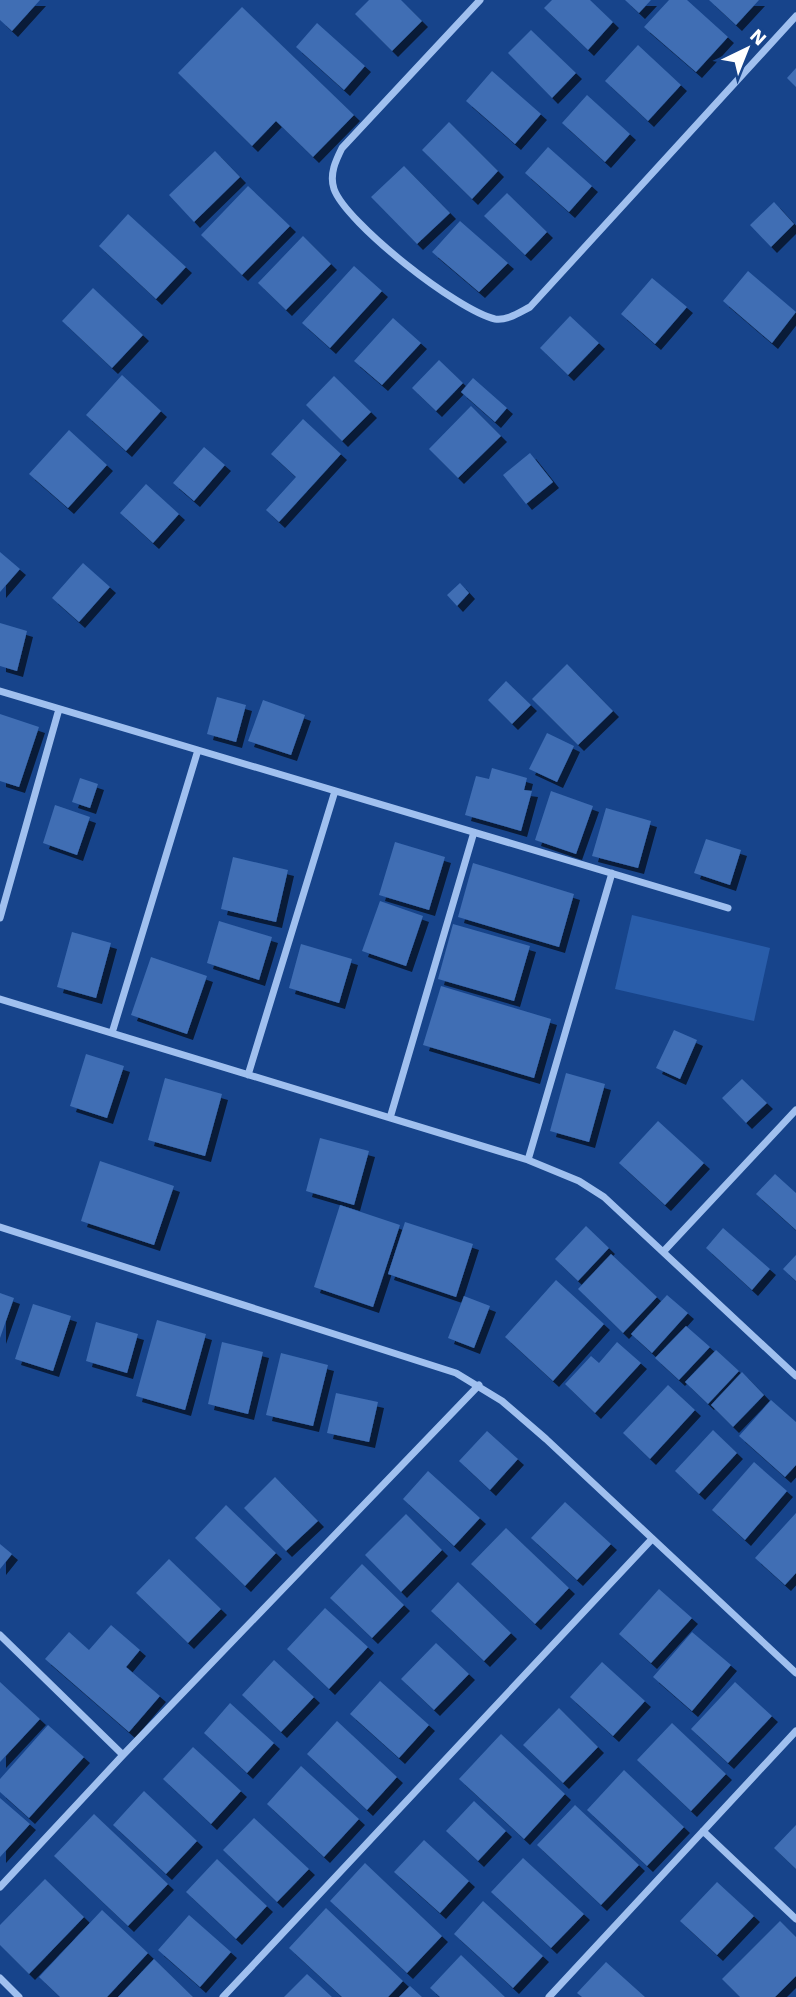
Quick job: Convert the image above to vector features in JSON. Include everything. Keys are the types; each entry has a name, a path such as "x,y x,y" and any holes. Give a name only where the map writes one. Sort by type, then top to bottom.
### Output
{"street":[{"path":"480,0 342,148 333,165 332,186 342,206 415,271 472,309 497,320 512,317 530,307 796,16"},
{"path":"0,691 729,908"},
{"path":"0,918 59,709"},
{"path":"112,1034 198,750"},
{"path":"248,1075 335,791"},
{"path":"390,1118 474,832"},
{"path":"528,1160 612,873"},
{"path":"0,999 528,1160 579,1181 604,1197 795,1372"},
{"path":"663,1252 796,1110"},
{"path":"0,1227 456,1373 479,1385 546,1439 796,1673"},
{"path":"0,1888 123,1755 479,1385"},
{"path":"223,1997 652,1539"},
{"path":"0,1635 123,1755"},
{"path":"549,1997 796,1731"},
{"path":"703,1831 796,1919"},
{"path":"0,1978 19,1997"}],"shaded area":[{"path":"632,915 770,948 754,1021 615,989"}],"building":[{"path":"0,0 40,0 12,31 0,20"},
{"path":"369,0 401,0 422,21 392,51 355,14"},
{"path":"552,0 590,0 613,22 588,50 544,8"},
{"path":"625,0 651,0 639,13"},
{"path":"669,0 687,0 728,37 696,72 644,27"},
{"path":"709,0 759,0 736,25"},
{"path":"242,7 354,115 313,157 276,121 252,146 178,73"},
{"path":"317,23 365,66 344,90 296,47"},
{"path":"531,30 576,73 552,98 508,53"},
{"path":"638,45 681,85 648,121 605,81"},
{"path":"796,68 796,87 787,78"},
{"path":"492,71 541,114 515,144 466,101"},
{"path":"587,95 630,134 605,162 562,123"},
{"path":"449,122 498,171 472,199 422,150"},
{"path":"548,147 592,186 569,212 525,173"},
{"path":"215,151 240,177 194,222 169,195"},
{"path":"404,166 450,213 417,244 371,197"},
{"path":"248,186 290,226 242,275 201,235"},
{"path":"507,193 547,232 525,255 484,216"},
{"path":"774,202 794,224 771,247 750,225"},
{"path":"128,214 186,267 156,299 99,246"},
{"path":"460,221 508,263 479,292 432,252"},
{"path":"303,236 331,264 286,310 258,283"},
{"path":"354,266 382,291 330,348 302,323"},
{"path":"748,271 796,312 772,343 723,301"},
{"path":"652,278 687,307 655,344 621,314"},
{"path":"93,288 143,335 112,368 62,321"},
{"path":"570,316 599,343 568,375 540,348"},
{"path":"393,318 421,343 382,385 354,361"},
{"path":"439,360 463,383 436,411 412,388"},
{"path":"122,375 161,411 126,451 86,415"},
{"path":"334,376 371,412 342,441 306,405"},
{"path":"473,378 507,408 495,422 461,392"},
{"path":"471,406 501,436 458,478 429,449"},
{"path":"303,419 341,454 279,522 266,510 296,477 271,454"},
{"path":"69,430 107,465 68,508 29,474"},
{"path":"204,447 225,465 194,501 173,483"},
{"path":"530,453 553,482 526,504 503,475"},
{"path":"146,484 179,514 153,543 120,513"},
{"path":"0,552 20,569 0,592"},
{"path":"83,563 110,587 79,622 52,598"},
{"path":"460,583 469,593 457,606 447,595"},
{"path":"0,623 27,631 17,671 0,666"},
{"path":"567,664 613,711 578,745 532,699"},
{"path":"506,681 531,705 512,724 488,700"},
{"path":"217,697 246,705 236,742 207,734"},
{"path":"263,700 305,715 291,755 248,741"},
{"path":"0,714 39,727 19,787 0,781"},
{"path":"547,733 574,746 557,782 529,769"},
{"path":"492,768 527,778 524,790 532,791 521,831 465,815 476,776 489,779"},
{"path":"80,778 98,784 90,808 72,802"},
{"path":"551,791 593,806 576,854 535,840"},
{"path":"55,805 90,817 77,855 43,843"},
{"path":"606,808 651,821 638,868 592,856"},
{"path":"706,839 741,850 730,885 694,873"},
{"path":"395,842 445,857 429,910 379,895"},
{"path":"233,857 288,870 276,922 221,909"},
{"path":"473,863 574,894 559,947 458,917"},
{"path":"380,901 423,916 406,966 362,951"},
{"path":"219,921 272,937 259,980 207,963"},
{"path":"453,924 530,946 514,1001 438,979"},
{"path":"72,932 111,943 96,998 57,987"},
{"path":"301,944 352,959 339,1003 289,988"},
{"path":"151,957 207,976 187,1034 131,1015"},
{"path":"441,986 551,1019 534,1078 423,1045"},
{"path":"674,1030 697,1040 680,1079 656,1068"},
{"path":"86,1054 124,1066 107,1118 70,1106"},
{"path":"566,1073 605,1084 589,1142 550,1131"},
{"path":"165,1078 222,1094 205,1156 148,1140"},
{"path":"742,1079 767,1103 746,1123 722,1098"},
{"path":"658,1121 704,1163 665,1205 619,1163"},
{"path":"320,1138 369,1151 354,1205 306,1191"},
{"path":"100,1161 174,1186 154,1245 81,1221"},
{"path":"775,1174 796,1193 796,1230 756,1194"},
{"path":"340,1205 400,1225 373,1307 314,1287"},
{"path":"405,1222 473,1244 456,1297 388,1274"},
{"path":"586,1226 609,1248 578,1281 555,1259"},
{"path":"723,1228 770,1269 752,1290 706,1248"},
{"path":"611,1254 657,1297 623,1333 578,1289"},
{"path":"796,1255 796,1281 783,1269"},
{"path":"556,1280 604,1324 553,1381 505,1337"},
{"path":"0,1293 14,1298 0,1338"},
{"path":"667,1295 688,1313 652,1353 631,1334"},
{"path":"464,1296 490,1306 474,1348 448,1338"},
{"path":"33,1304 71,1316 53,1371 15,1359"},
{"path":"157,1320 206,1334 185,1410 136,1396"},
{"path":"96,1322 138,1334 127,1373 86,1361"},
{"path":"686,1326 710,1347 679,1380 655,1358"},
{"path":"222,1342 263,1352 248,1414 208,1404"},
{"path":"617,1342 641,1363 595,1413 565,1384 591,1356 599,1363"},
{"path":"716,1350 739,1371 708,1404 685,1382"},
{"path":"281,1353 328,1365 313,1426 266,1415"},
{"path":"742,1372 764,1395 733,1427 711,1405"},
{"path":"668,1385 695,1410 650,1459 623,1433"},
{"path":"336,1393 378,1402 369,1442 327,1433"},
{"path":"771,1400 796,1422 796,1465 785,1477 739,1436"},
{"path":"713,1430 737,1453 699,1494 675,1471"},
{"path":"487,1431 518,1459 490,1490 459,1461"},
{"path":"754,1462 787,1491 745,1540 712,1510"},
{"path":"428,1471 480,1518 454,1546 403,1499"},
{"path":"275,1477 318,1521 286,1551 244,1508"},
{"path":"565,1502 611,1544 577,1580 531,1538"},
{"path":"226,1505 276,1553 245,1586 195,1538"},
{"path":"796,1513 796,1573 785,1585 755,1558"},
{"path":"406,1514 442,1550 401,1592 365,1555"},
{"path":"506,1528 569,1588 535,1624 471,1564"},
{"path":"0,1544 12,1554 0,1569"},
{"path":"169,1559 221,1609 188,1643 136,1593"},
{"path":"362,1564 404,1605 372,1638 330,1598"},
{"path":"458,1582 511,1633 484,1661 431,1611"},
{"path":"659,1589 692,1618 651,1663 619,1634"},
{"path":"325,1608 368,1647 329,1689 287,1649"},
{"path":"111,1625 140,1650 126,1667 160,1696 129,1732 45,1659 69,1632 89,1650"},
{"path":"692,1632 731,1665 692,1711 653,1677"},
{"path":"436,1643 469,1674 434,1710 401,1679"},
{"path":"274,1660 314,1697 281,1732 242,1695"},
{"path":"602,1662 645,1701 613,1736 570,1697"},
{"path":"380,1681 429,1725 399,1758 350,1714"},
{"path":"0,1682 40,1719 0,1762"},
{"path":"735,1682 772,1716 728,1763 691,1729"},
{"path":"230,1703 274,1743 247,1773 204,1733"},
{"path":"559,1708 598,1747 563,1783 523,1745"},
{"path":"337,1721 397,1777 367,1810 307,1754"},
{"path":"672,1723 726,1774 691,1811 637,1760"},
{"path":"48,1725 84,1757 29,1818 0,1792 0,1779"},
{"path":"501,1734 565,1794 524,1839 459,1779"},
{"path":"193,1747 241,1791 211,1824 163,1779"},
{"path":"301,1766 359,1819 324,1857 267,1804"},
{"path":"624,1770 684,1827 647,1866 587,1810"},
{"path":"144,1791 197,1841 166,1874 113,1825"},
{"path":"0,1798 30,1824 0,1857"},
{"path":"474,1801 506,1831 478,1861 446,1831"},
{"path":"575,1805 639,1865 601,1905 537,1845"},
{"path":"94,1814 168,1884 128,1926 54,1856"},
{"path":"254,1818 309,1869 277,1902 223,1850"},
{"path":"796,1825 796,1869 774,1848"},
{"path":"424,1840 469,1881 440,1913 394,1872"},
{"path":"523,1858 584,1914 551,1948 491,1892"},
{"path":"217,1859 267,1906 236,1939 186,1892"},
{"path":"365,1863 442,1936 407,1973 330,1901"},
{"path":"45,1879 84,1917 29,1974 0,1945 0,1925"},
{"path":"717,1882 754,1916 717,1955 680,1921"},
{"path":"483,1901 543,1956 513,1988 454,1934"},
{"path":"326,1908 403,1981 388,1997 342,1997 289,1948"},
{"path":"102,1910 148,1953 107,1997 60,1997 39,1977"},
{"path":"189,1915 231,1952 200,1987 158,1950"},
{"path":"780,1921 796,1937 796,1976 775,1997 740,1997 722,1979"},
{"path":"461,1955 505,1997 440,1997 430,1988"},
{"path":"154,1959 193,1997 118,1997"},
{"path":"606,1962 645,1997 582,1997 577,1993"},
{"path":"307,1974 332,1997 284,1997"},
{"path":"410,1986 422,1997 399,1997"}]}
